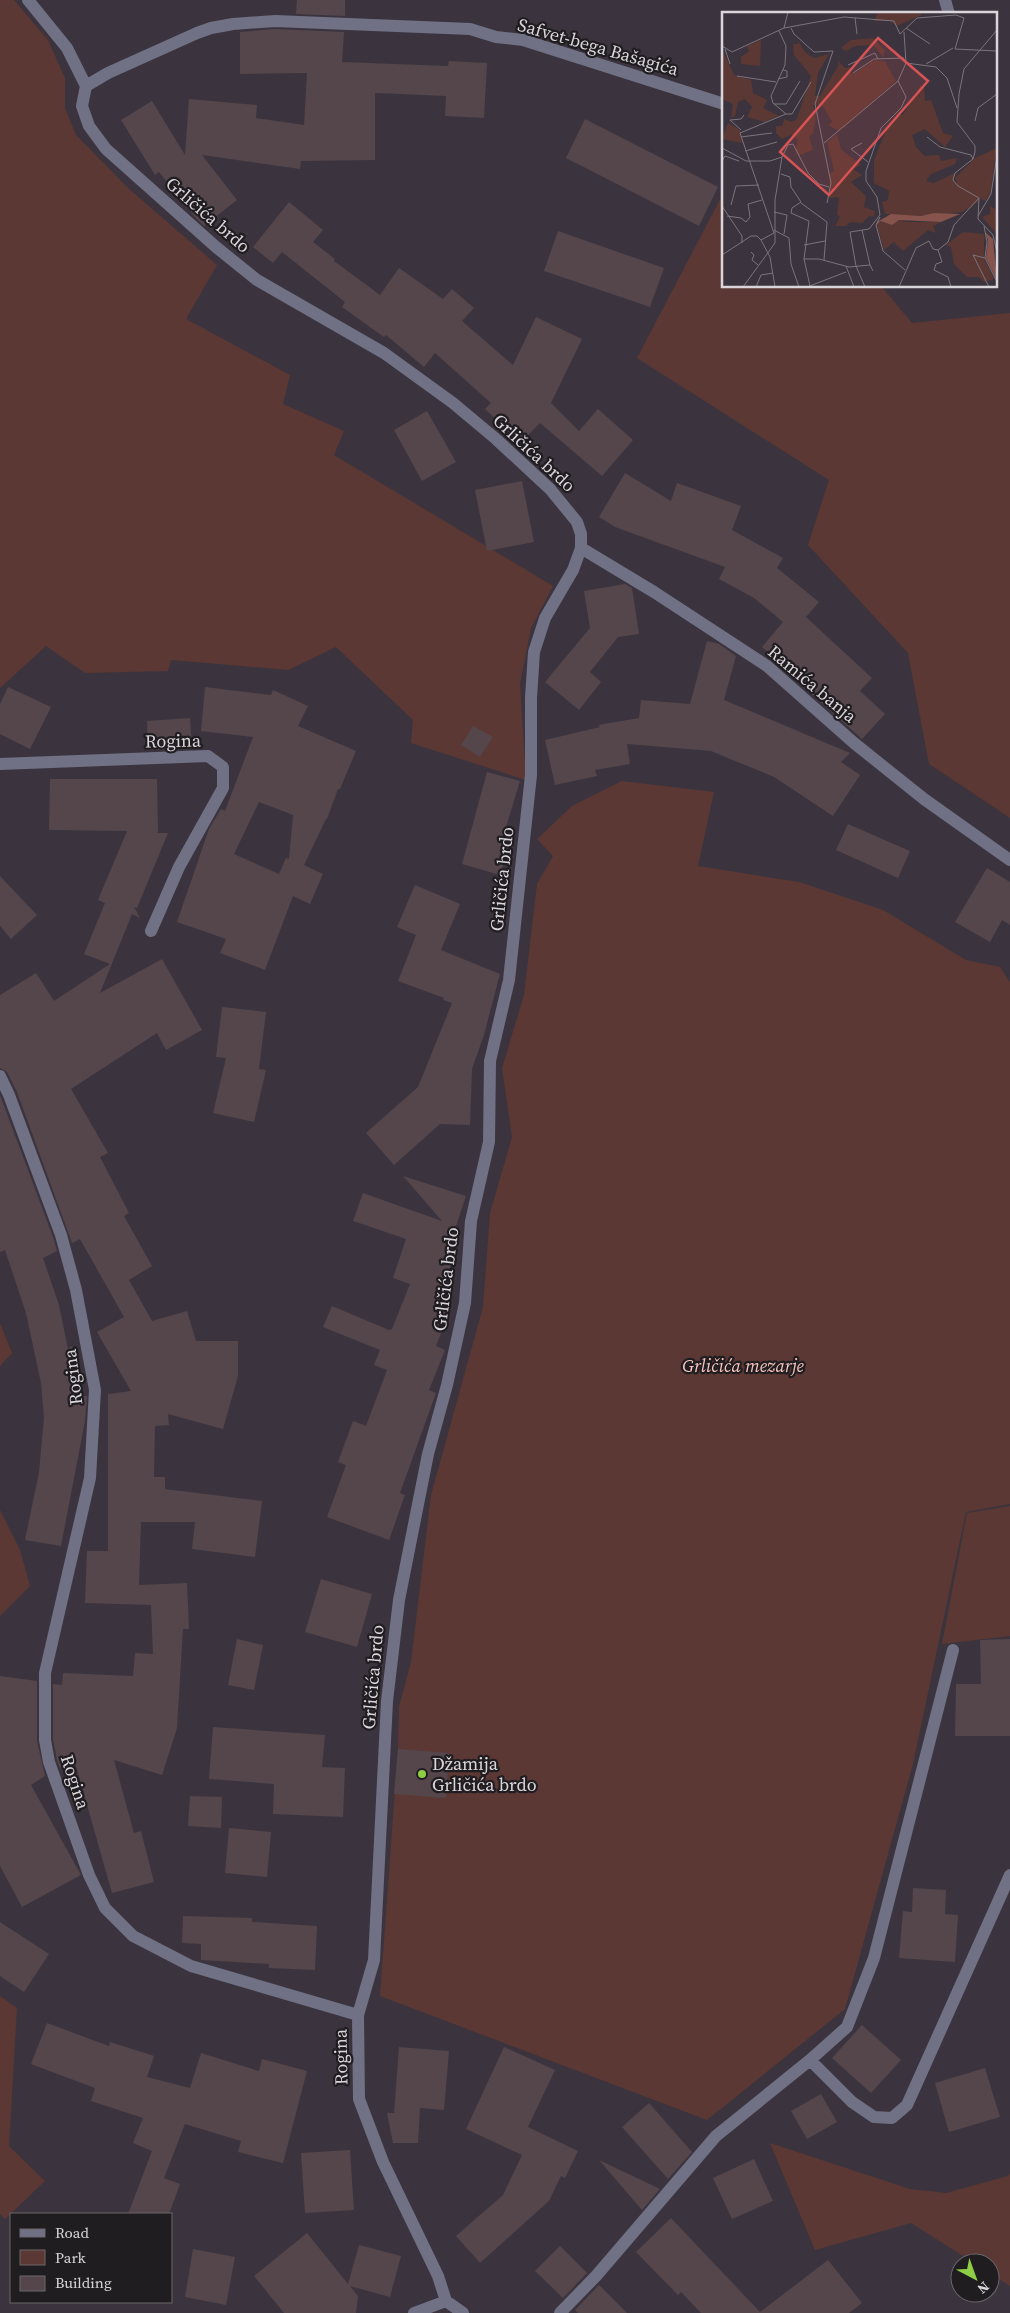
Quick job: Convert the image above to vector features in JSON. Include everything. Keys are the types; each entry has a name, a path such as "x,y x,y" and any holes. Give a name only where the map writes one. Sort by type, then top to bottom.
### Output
{"street":[{"path":"28,0 67,48 86,86"},
{"name":"Safvet-bega Bašagića","path":"86,86 108,73 211,28 275,21 470,29 496,37 523,40 722,103"},
{"name":"Grličića brdo","path":"86,86 82,106 89,126 106,149 216,247 257,280 384,354 452,403 496,439 550,488 577,522 581,534 582,548 573,570 545,618 534,652 531,681 531,775 509,980 490,1061 489,1142 471,1221 464,1303 447,1385 428,1454 399,1600 387,1701 374,1960 358,2015"},
{"name":"Ramića banja","path":"582,548 654,592 767,666 854,743 916,793 1010,860"},
{"name":"Rogina","path":"0,764 208,756 223,767 223,788 179,867 151,931"},
{"name":"Rogina","path":"0,1076 13,1104 61,1235 76,1290 95,1390 90,1478 45,1673 44,1700 45,1740 49,1762 89,1875 105,1908 133,1936 191,1966 358,2015 359,2099 383,2162 438,2276 446,2301"},
{"path":"560,2313 596,2276 716,2136 810,2060 847,2027 874,1958 953,1650"},
{"path":"810,2060 852,2102 874,2117 892,2118 907,2105 1010,1875"},
{"path":"414,2313 446,2301 463,2313"}],"green space":[{"path":"0,0 14,0 48,40 65,78 65,108 76,135 128,188 217,265 186,319 290,375 283,404 344,431 334,455 553,586 531,628 520,684 526,780 411,743 413,720 336,647 288,670 171,660 168,671 85,673 46,646 0,688"},
{"path":"722,196 722,288 883,288 912,323 1010,313 1010,818 929,764 908,653 808,545 829,480 637,358"},
{"name":"Grličića mezarje","path":"622,781 714,792 698,866 799,882 883,910 966,960 1000,967 1010,982 1010,1504 966,1512 913,1764 845,2009 707,2120 380,1996 398,1749 399,1707 411,1662 431,1495 483,1307 490,1213 512,1137 502,1068 524,995 537,884 553,856 537,839 572,806"},
{"path":"0,1323 12,1353 0,1366"},
{"path":"1010,1506 1010,1636 942,1644 967,1513"},
{"path":"0,1510 20,1550 30,1586 0,1616"},
{"path":"0,1996 17,2008 9,2146 45,2181 5,2219 0,2214"},
{"path":"770,2143 910,2189 946,2193 1008,2176 1010,2173 1010,2286 1000,2280 1000,2253 958,2253 911,2223 815,2250"}],"building":[{"path":"297,0 345,0 345,16 296,14"},
{"path":"275,29 344,32 342,62 448,66 449,61 487,63 484,118 445,116 446,96 375,93 375,160 301,161 300,169 202,155 237,200 204,226 159,172 155,175 121,120 152,101 185,155 189,99 257,105 256,118 304,125 307,73 240,74 240,32"},
{"path":"585,119 718,187 699,226 566,158"},
{"path":"289,202 323,230 313,242 335,259 334,261 380,295 399,268 443,299 452,289 474,308 462,321 513,365 536,317 582,339 551,403 579,431 598,409 633,440 602,476 540,423 520,443 485,409 491,403 435,353 424,367 386,335 384,337 342,307 345,302 282,252 273,263 253,247"},
{"path":"558,231 664,268 650,307 544,271"},
{"path":"427,411 456,462 422,481 394,430"},
{"path":"625,473 671,501 677,483 741,506 732,530 783,558 777,568 819,602 806,617 872,678 860,691 885,714 862,739 796,680 798,678 762,647 783,622 754,598 719,579 725,567 615,527 599,517"},
{"path":"522,481 534,542 487,551 475,490"},
{"path":"625,584 632,588 639,634 618,637 590,672 601,682 579,710 545,682 590,628 584,591"},
{"path":"707,641 719,644 736,656 724,700 850,753 841,762 860,775 833,816 774,777 711,751 627,744 630,764 595,770 597,776 555,785 545,740 600,727 598,725 639,718 641,700 690,704"},
{"path":"8,687 51,707 30,749 0,734 0,704"},
{"path":"205,687 271,695 273,690 308,706 298,726 356,751 340,789 338,789 327,819 304,865 323,874 310,904 293,896 265,970 220,953 226,939 177,922 209,829 221,809 225,811 253,737 201,731","holes":["259,802 293,815 289,859 286,858 279,874 234,854"]},
{"path":"190,718 192,748 148,750 147,721"},
{"path":"473,726 493,737 480,757 461,745"},
{"path":"487,772 520,781 506,827 514,830 500,875 462,864"},
{"path":"50,779 157,779 158,833 168,833 137,908 134,907 140,918 132,914 100,993 162,959 202,1030 166,1050 157,1033 71,1089 108,1153 100,1157 129,1213 124,1216 152,1266 129,1280 152,1321 187,1311 196,1341 238,1341 238,1376 223,1429 168,1414 169,1425 155,1426 154,1477 165,1477 165,1489 262,1501 255,1557 192,1549 195,1522 141,1522 139,1585 187,1583 189,1629 183,1629 177,1728 162,1775 114,1760 134,1833 141,1831 154,1882 112,1893 74,1759 60,1768 57,1760 53,1739 53,1684 62,1685 63,1673 133,1676 135,1653 153,1654 151,1605 85,1603 87,1551 108,1551 108,1394 131,1391 97,1332 124,1317 80,1239 72,1243 17,1092 7,1072 0,1068 0,995 36,973 54,1001 110,964 84,954 105,903 98,900 127,831 49,830"},
{"path":"848,824 910,851 898,878 836,850"},
{"path":"987,868 1010,882 1010,925 1002,920 990,942 955,922"},
{"path":"0,876 37,915 11,939 0,926"},
{"path":"415,885 460,904 441,950 500,974 484,1035 472,1069 470,1125 440,1124 394,1165 366,1133 418,1087 452,1003 443,1000 444,998 398,981 416,935 397,927"},
{"path":"222,1007 266,1012 259,1069 266,1070 254,1122 213,1113 226,1058 216,1057"},
{"path":"0,1095 53,1237 57,1251 43,1258 59,1305 68,1349 72,1346 77,1397 87,1396 85,1421 61,1546 25,1540 39,1472 44,1418 41,1383 26,1313 5,1250 0,1252"},
{"path":"403,1176 466,1196 449,1247 456,1250 438,1303 451,1308 436,1346 445,1350 429,1390 436,1393 400,1493 405,1495 389,1540 327,1517 346,1465 338,1462 353,1421 366,1426 387,1370 374,1365 380,1350 323,1327 332,1306 389,1330 392,1329 410,1284 393,1278 406,1239 353,1221 363,1193 442,1221"},
{"path":"321,1579 372,1594 357,1647 305,1632"},
{"path":"237,1639 263,1645 254,1690 228,1685"},
{"path":"1010,1639 1010,1736 955,1736 956,1684 981,1684 980,1640"},
{"path":"0,1676 37,1681 37,1741 45,1776 31,1785 81,1875 22,1907 0,1866"},
{"path":"213,1727 325,1735 322,1767 345,1768 343,1817 273,1814 274,1784 209,1779"},
{"name":"Džamija Grličića brdo","path":"398,1749 449,1753 446,1798 394,1794"},
{"path":"190,1796 222,1797 221,1828 188,1826"},
{"path":"229,1828 271,1832 267,1877 225,1873"},
{"path":"913,1888 946,1890 945,1914 958,1915 955,1962 899,1958 903,1911 912,1912"},
{"path":"183,1916 252,1918 252,1922 317,1926 315,1970 269,1968 269,1964 201,1960 201,1944 182,1943"},
{"path":"0,1922 49,1954 24,1992 0,1976"},
{"path":"47,2023 109,2046 110,2042 154,2056 147,2077 190,2088 201,2053 259,2071 262,2059 307,2071 283,2163 238,2152 241,2141 185,2124 164,2178 180,2184 169,2213 128,2213 152,2151 133,2143 143,2118 91,2101 95,2088 31,2064"},
{"path":"862,2025 901,2060 871,2093 832,2058"},
{"path":"399,2047 449,2051 444,2110 420,2108 418,2143 393,2143 387,2113 394,2113"},
{"path":"504,2047 555,2070 528,2127 578,2151 565,2178 561,2176 549,2201 480,2263 456,2236 503,2195 522,2155 466,2129"},
{"path":"985,2068 1000,2117 949,2132 935,2083"},
{"path":"821,2094 837,2122 807,2139 791,2111"},
{"path":"649,2103 692,2152 668,2179 622,2127"},
{"path":"350,2150 354,2210 305,2213 301,2153"},
{"path":"754,2159 773,2201 732,2219 713,2178"},
{"path":"599,2160 660,2189 642,2210"},
{"path":"671,2218 760,2312 828,2260 862,2303 849,2313 701,2313 681,2292 678,2295 636,2252"},
{"path":"307,2233 348,2284 359,2245 401,2256 390,2297 350,2286 358,2296 356,2313 284,2313 254,2276"},
{"path":"560,2246 587,2273 563,2298 535,2271"},
{"path":"193,2249 235,2257 226,2305 185,2297"},
{"path":"599,2285 627,2313 578,2313 575,2310"}],"place":[{"name":"Džamija Grličića brdo","path":"422,1774"}]}
